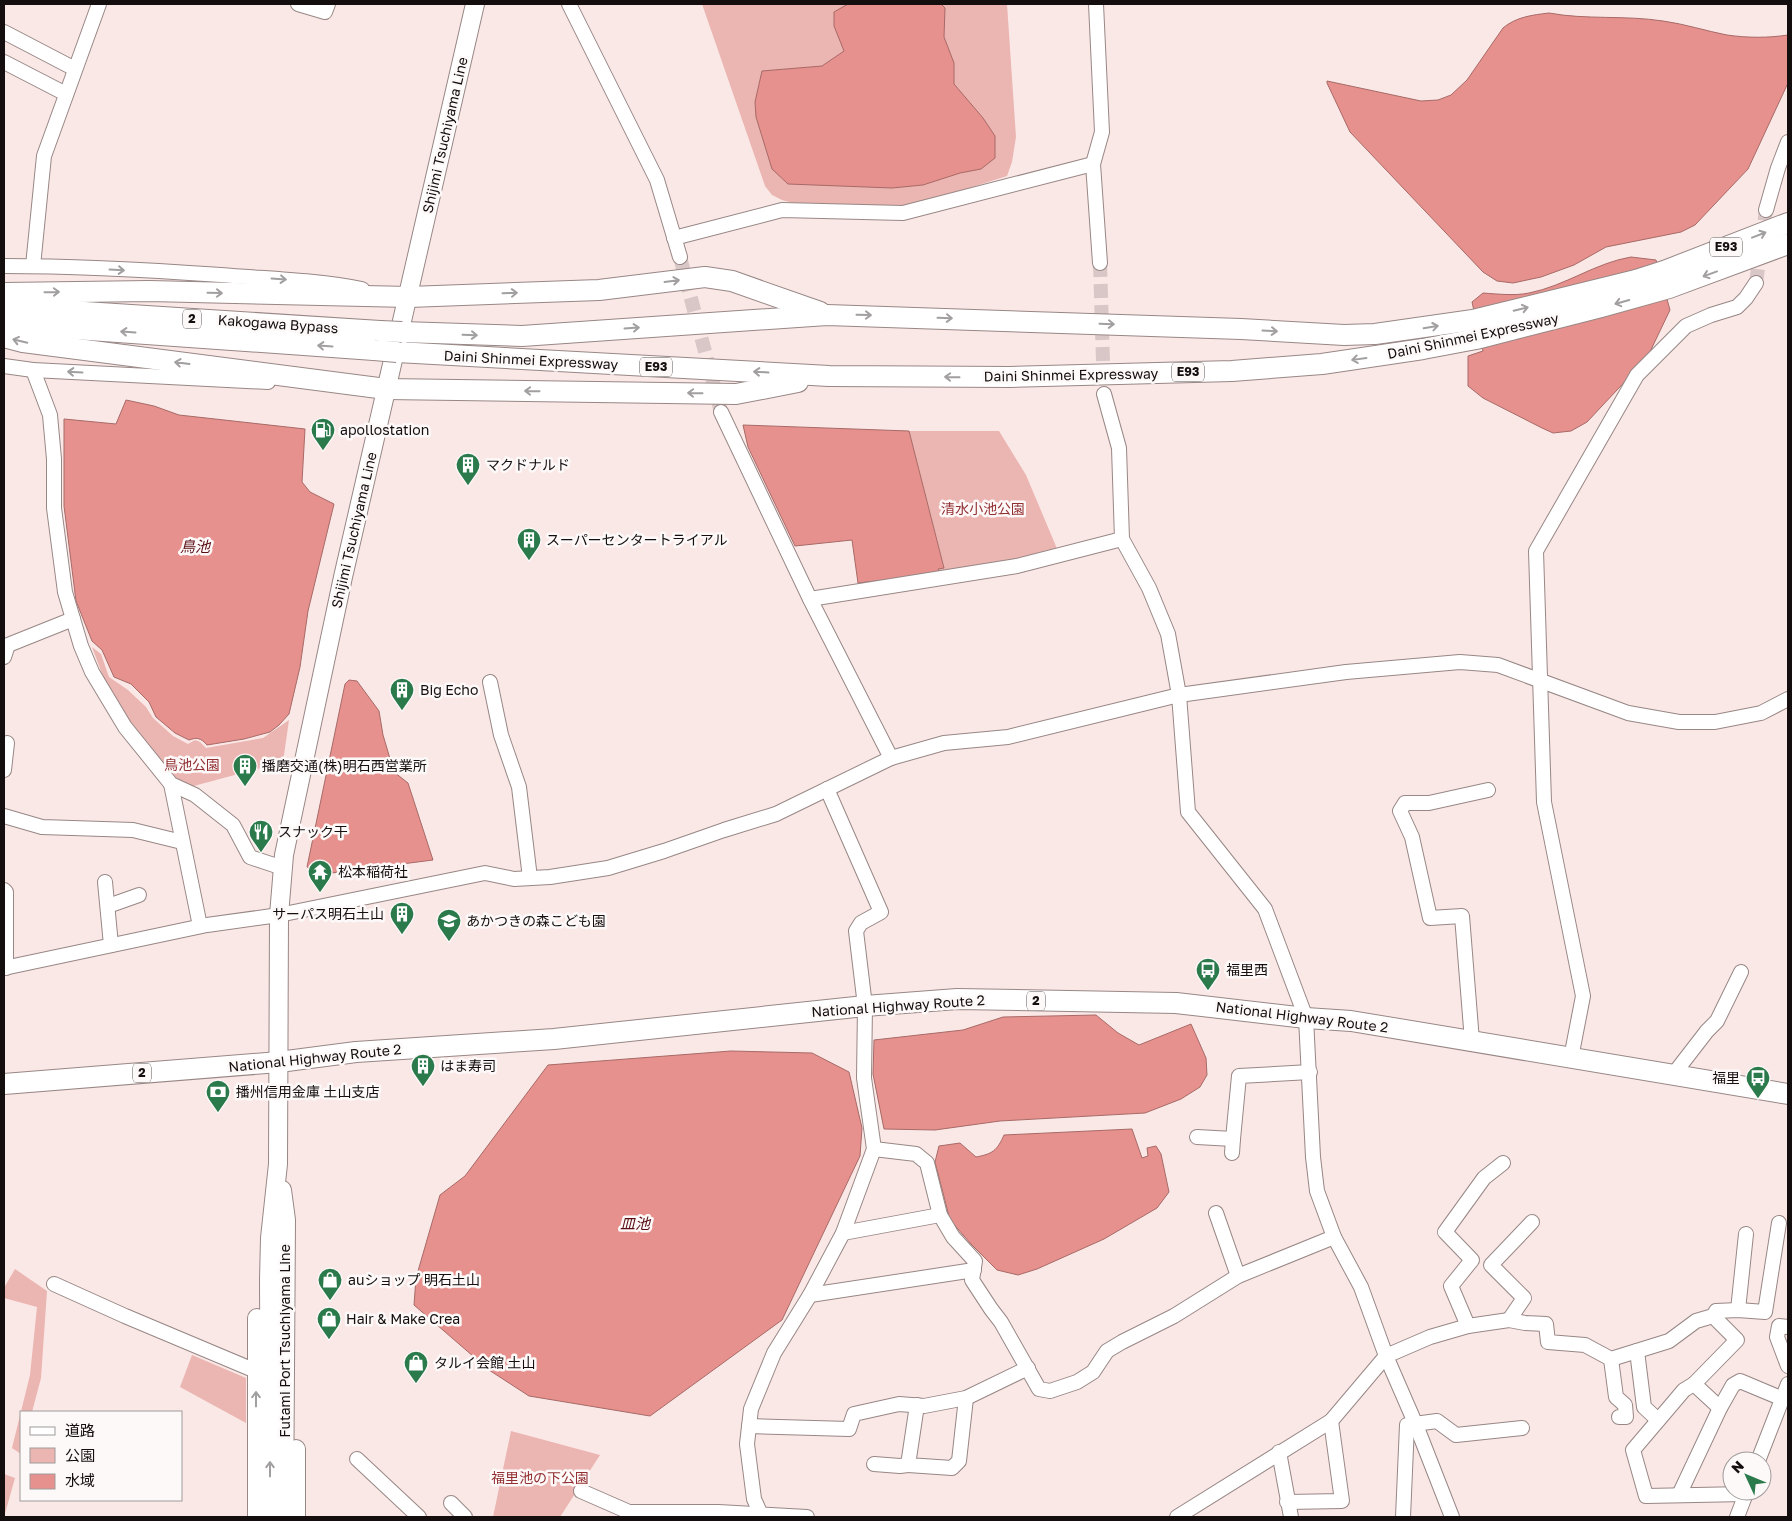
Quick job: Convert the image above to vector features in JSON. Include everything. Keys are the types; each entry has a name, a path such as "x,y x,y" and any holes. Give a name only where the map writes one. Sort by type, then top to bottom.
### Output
{"highway":[{"name":"Daini Shinmei Expressway","path":"412,333 522,336 827,314 1241,329 1344,335 1474,330 1601,308 1667,280 1788,223"},
{"name":"Daini Shinmei Expressway","path":"1667,280 1788,244"},
{"path":"4,292 149,291 409,297 599,290 705,277 732,280 827,314"},
{"name":"Kakogawa Bypass","path":"4,306 412,333"},
{"name":"Kakogawa Bypass","path":"4,324 406,352"},
{"name":"Daini Shinmei Expressway","path":"406,352 830,376 1010,377 1232,371 1322,364 1414,350 1474,330"},
{"path":"4,337 23,342 386,389 736,394 830,376"},
{"name":"National Highway Route 2","path":"4,1084 280,1062 356,1052 554,1039 865,1006 957,999 1176,1003 1306,1018 1351,1021 1788,1094"}],"main road":[{"name":"Shijimi Tsuchiyama Line","path":"280,1062 279,915 282,868 296,792 386,389 476,4"},
{"name":"Futami Port Tsuchiyama Line","path":"270,1517 270,1238 278,1164 280,1062"},
{"name":"Futami Port Tsuchiyama Line","path":"278,1164 286,1220 284,1517"},
{"path":"286,1220 294,1262 296,1293 296,1517"},
{"path":"257,1517 256,1371 259,1274 270,1238"}],"street":[{"path":"33,266 44,156 99,4"},
{"path":"298,4 325,12 328,4"},
{"path":"569,4 657,180 680,257"},
{"path":"1096,4 1102,132 1093,164 1100,263"},
{"path":"4,32 75,69"},
{"path":"4,62 66,94"},
{"path":"1766,210 1778,168 1788,142"},
{"path":"674,238 782,210 903,213 1093,164"},
{"path":"4,266 174,272 331,283 409,297"},
{"path":"1571,1058 1583,996 1544,802 1536,551 1636,375 1686,326 1711,315 1737,307 1756,283"},
{"path":"4,366 34,370 386,389"},
{"path":"34,370 50,415 54,459 54,508 65,592 81,646 92,672 125,727 171,784 195,796 232,825 250,856 282,868"},
{"path":"1104,394 1118,448 1122,539 1149,588 1168,634 1179,695 1188,812 1265,909 1306,1018 1313,1157 1317,1191 1334,1237 1361,1287 1386,1356 1416,1425 1452,1517"},
{"path":"722,412 810,599 892,758"},
{"path":"810,599 1017,566 1122,539"},
{"path":"5,650 72,619"},
{"path":"4,890 6,892 5,968 200,926 279,915 485,873 514,879 550,877 608,868 776,814 892,758 944,743 1008,737 1179,695 1346,672 1460,662 1498,665 1628,713 1678,722 1715,722 1761,713 1788,699"},
{"path":"490,682 501,735 519,787 530,878"},
{"path":"4,770 7,743"},
{"path":"171,784 200,926"},
{"path":"761,1516 754,1499 747,1444 751,1409 774,1353 810,1296 843,1233 874,1149 864,1078 865,1006 856,931 861,922 881,912 827,789"},
{"path":"1472,1041 1462,916 1430,918 1412,837 1400,811 1404,802 1429,803 1488,790"},
{"path":"4,816 42,827 133,830 182,842"},
{"path":"106,882 111,945"},
{"path":"108,906 139,895"},
{"path":"1674,1075 1707,1031 1717,1021 1741,972"},
{"path":"1197,1137 1232,1146 1239,1076 1310,1072"},
{"path":"874,1149 916,1154 927,1163 940,1215 953,1237 975,1262 972,1280 1002,1322 1039,1389 1050,1391 1077,1382 1093,1372 1107,1351 1174,1316 1238,1276 1334,1237"},
{"path":"1468,1326 1451,1286 1472,1260 1445,1232 1484,1178 1503,1163"},
{"path":"1216,1213 1238,1276"},
{"path":"843,1233 940,1215"},
{"path":"1509,1320 1524,1298 1491,1265 1532,1222"},
{"path":"1765,1312 1779,1223"},
{"path":"1738,1310 1746,1234"},
{"path":"810,1296 974,1270"},
{"path":"54,1284 256,1371"},
{"path":"1176,1517 1331,1421 1386,1356 1430,1337 1468,1326 1509,1320 1546,1324 1548,1342 1585,1346 1611,1359 1670,1340 1696,1321 1713,1316 1716,1311 1765,1312 1784,1326 1777,1337 1788,1366"},
{"path":"1713,1316 1737,1340 1694,1384 1684,1390 1633,1450 1646,1496 1722,1494"},
{"path":"1637,1351 1644,1408 1658,1420"},
{"path":"1611,1359 1616,1397 1625,1406 1626,1417 1619,1417"},
{"path":"749,1426 849,1428 854,1414 899,1404 924,1406 966,1398 1028,1368"},
{"path":"1679,1495 1720,1408 1733,1386 1740,1381 1783,1398"},
{"path":"1694,1384 1720,1408"},
{"path":"1762,1451 1788,1384"},
{"path":"874,1464 952,1468 960,1461 966,1398"},
{"path":"908,1465 917,1405"},
{"path":"1287,1502 1342,1501 1331,1421"},
{"path":"1403,1517 1407,1425 1437,1421 1456,1435 1522,1428"},
{"path":"1279,1452 1291,1517"},
{"path":"357,1459 419,1517"},
{"path":"580,1491 629,1514 718,1512 761,1516 807,1517"},
{"path":"1736,1517 1743,1501"},
{"path":"450,1503 465,1517"}],"green space":[{"path":"702,4 1007,4 1016,137 1012,162 1007,176 919,204 871,208 807,207 772,195 765,186"},
{"name":"清水小池公園","path":"909,431 999,431 1026,475 1058,551 940,574 938,569 944,567"},
{"name":"鳥池公園","path":"92,647 101,654 109,677 128,690 146,707 153,718 173,736 188,744 195,740 206,748 263,738 289,720 283,762 190,787 173,781 128,725 110,695"},
{"path":"15,1269 47,1291 41,1378 32,1411 21,1411 30,1375 37,1307 4,1298 4,1288"},
{"path":"192,1355 246,1378 246,1423 180,1387"},
{"path":"20,1416 20,1453 12,1448"},
{"name":"福里池の下公園","path":"511,1431 600,1455 560,1517 493,1517"},
{"path":"4,1474 15,1478 4,1517"}],"water":[{"path":"848,4 941,4 945,8 944,37 954,63 954,84 983,118 995,136 995,158 981,169 960,173 923,185 892,188 788,184 772,169 756,117 755,102 762,71 822,66 844,51 834,26 834,12"},
{"path":"1549,13 1649,19 1735,36 1773,37 1788,35 1788,83 1748,169 1695,225 1681,232 1606,247 1574,265 1541,277 1513,283 1497,281 1483,272 1350,132 1327,81 1421,101 1438,100 1451,95 1467,80 1503,28 1508,24 1530,16"},
{"path":"1631,257 1656,260 1670,310 1647,358 1587,422 1571,431 1553,433 1483,398 1468,386 1468,356 1483,351 1472,302 1483,293 1512,295 1542,290 1605,264"},
{"name":"鳥池","path":"126,400 154,406 179,415 305,429 302,482 310,492 334,504 308,611 300,667 289,714 270,732 244,739 207,745 199,739 189,740 175,733 156,717 149,702 131,684 114,677 102,650 92,641 76,601 64,506 64,419 116,424"},
{"path":"743,425 909,431 944,568 938,569 940,574 858,583 852,540 795,546 748,447"},
{"path":"349,680 357,681 379,711 383,735 394,772 408,783 433,860 324,874 307,867 345,684"},
{"path":"1096,1015 1118,1033 1139,1045 1191,1024 1206,1058 1207,1075 1200,1087 1181,1099 1145,1113 1000,1121 935,1130 884,1129 873,1074 874,1040 963,1030 1003,1017"},
{"name":"皿池","path":"731,1051 812,1053 849,1072 862,1128 860,1156 782,1320 650,1416 529,1396 489,1370 414,1305 416,1278 440,1195 465,1176 548,1065"},
{"path":"1132,1129 1142,1158 1148,1156 1147,1148 1156,1146 1161,1154 1169,1192 1157,1208 1104,1239 1037,1269 1018,1275 997,1270 950,1220 935,1162 939,1146 960,1143 976,1157 993,1151 999,1145 1004,1135"}],"tunnel":[{"path":"1756,283 1766,210"},
{"path":"680,257 721,412"},
{"path":"1100,263 1104,394"}],"place":[{"name":"apollostation","path":"323,451"},
{"name":"マクドナルド","path":"468,486"},
{"name":"スーパーセンタートライアル","path":"529,561"},
{"name":"Big Echo","path":"402,711"},
{"name":"播磨交通(株)明石西営業所","path":"245,787"},
{"name":"スナック干","path":"261,853"},
{"name":"松本稲荷社","path":"320,893"},
{"name":"サーパス明石土山","path":"402,935"},
{"name":"あかつきの森こども園","path":"449,942"},
{"name":"福里西","path":"1208,991"},
{"name":"はま寿司","path":"423,1087"},
{"name":"福里","path":"1758,1099"},
{"name":"播州信用金庫 土山支店","path":"218,1113"},
{"name":"auショップ 明石土山","path":"330,1301"},
{"name":"Hair & Make Crea","path":"329,1340"},
{"name":"タルイ会館 土山","path":"416,1384"}]}
